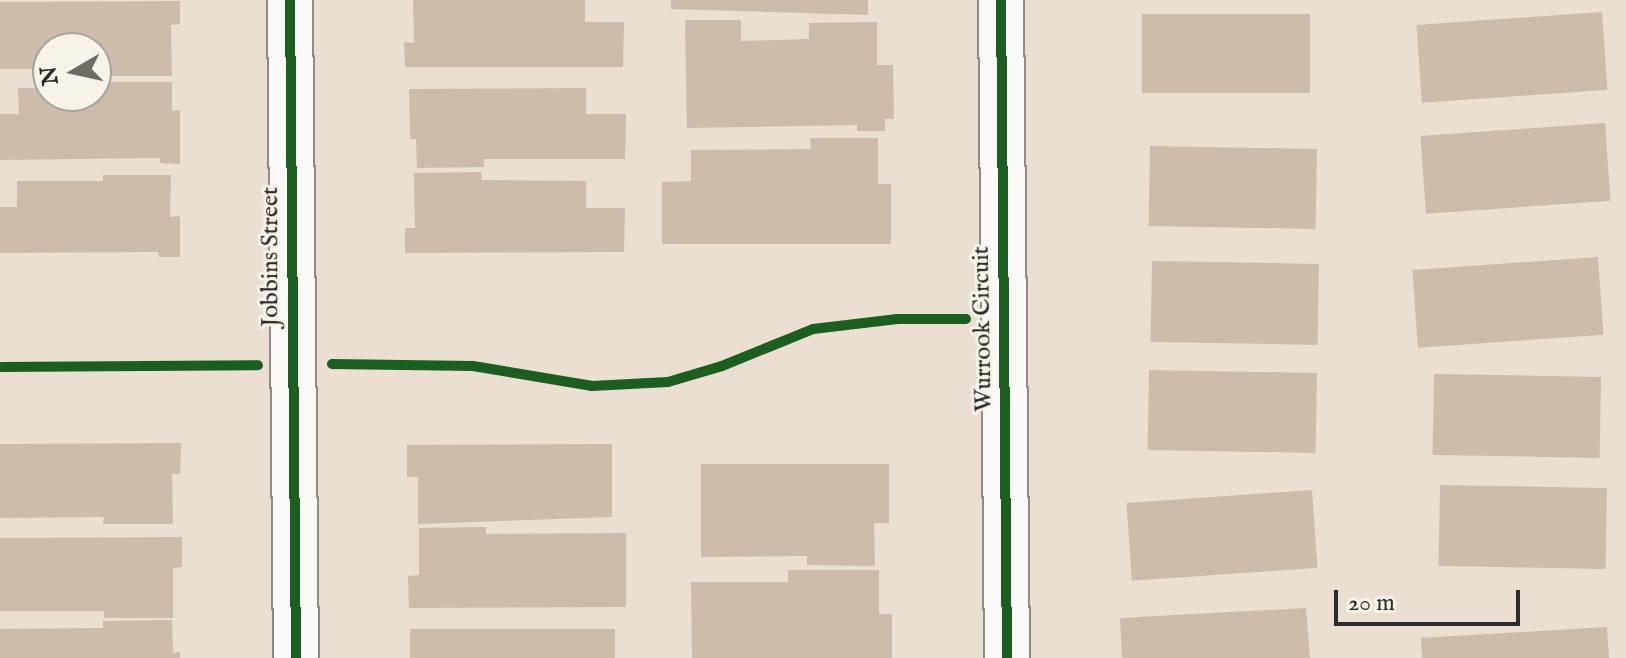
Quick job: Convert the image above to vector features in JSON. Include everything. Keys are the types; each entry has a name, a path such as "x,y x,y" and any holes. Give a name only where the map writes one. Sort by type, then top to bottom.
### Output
{"street":[{"name":"Jobbins Street","path":"290,0 296,658"},
{"name":"Wurrook Circuit","path":"1001,0 1007,658"}],"building":[{"path":"413,0 585,0 585,22 624,22 623,67 405,67 404,42 414,43"},
{"path":"671,0 868,0 868,15 671,9"},
{"path":"180,1 180,24 171,25 172,76 112,76 112,32 32,32 32,69 0,69 0,2"},
{"path":"1602,12 1607,90 1422,103 1416,25"},
{"path":"1142,14 1310,14 1310,93 1142,93"},
{"path":"685,20 741,20 741,41 809,39 809,23 877,22 877,65 893,65 894,119 885,119 885,131 857,131 857,125 687,128"},
{"path":"112,82 172,82 172,111 180,110 180,164 160,163 160,158 0,160 0,114 19,114 18,88 32,88 32,112 112,112"},
{"path":"586,88 586,114 626,114 625,159 484,159 484,167 417,168 416,139 410,139 409,89"},
{"path":"1605,123 1610,201 1426,214 1420,136"},
{"path":"810,138 878,138 878,184 891,184 891,244 662,244 662,182 691,181 691,150 811,149"},
{"path":"1150,146 1317,149 1316,229 1149,226"},
{"path":"481,172 482,180 586,181 586,208 625,208 624,252 405,253 405,228 415,228 414,173"},
{"path":"103,175 171,175 170,217 180,216 180,257 159,257 158,252 0,253 0,207 17,207 17,181 103,181"},
{"path":"1598,257 1603,335 1418,348 1412,270"},
{"path":"1152,261 1319,264 1318,345 1151,342"},
{"path":"1149,370 1317,373 1316,453 1148,450"},
{"path":"1434,374 1601,377 1600,458 1433,455"},
{"path":"181,443 180,474 172,474 173,524 103,524 104,517 0,518 0,444"},
{"path":"612,444 612,517 418,524 418,477 407,477 407,445"},
{"path":"701,464 889,464 889,523 874,523 875,566 807,565 807,556 701,557"},
{"path":"1440,485 1607,488 1606,569 1439,566"},
{"path":"1312,490 1317,568 1132,581 1126,503"},
{"path":"486,527 486,534 626,533 626,607 409,608 408,576 419,575 419,528"},
{"path":"182,537 182,567 173,568 173,618 104,618 104,611 0,611 0,538"},
{"path":"788,570 879,570 879,614 892,614 892,658 692,658 691,582 788,582"},
{"path":"1306,608 1310,658 1122,658 1120,618"},
{"path":"172,620 173,653 180,652 180,658 0,658 0,629 103,628 103,621"},
{"path":"1607,627 1609,658 1422,658 1421,638"},
{"path":"410,629 615,629 615,658 410,658"}],"cycle path":[{"path":"290,0 296,658"},
{"path":"1001,0 1007,658"},
{"path":"332,364 473,366 592,386 668,382 722,366 813,329 897,319 966,319"},
{"path":"0,367 258,365"}]}
